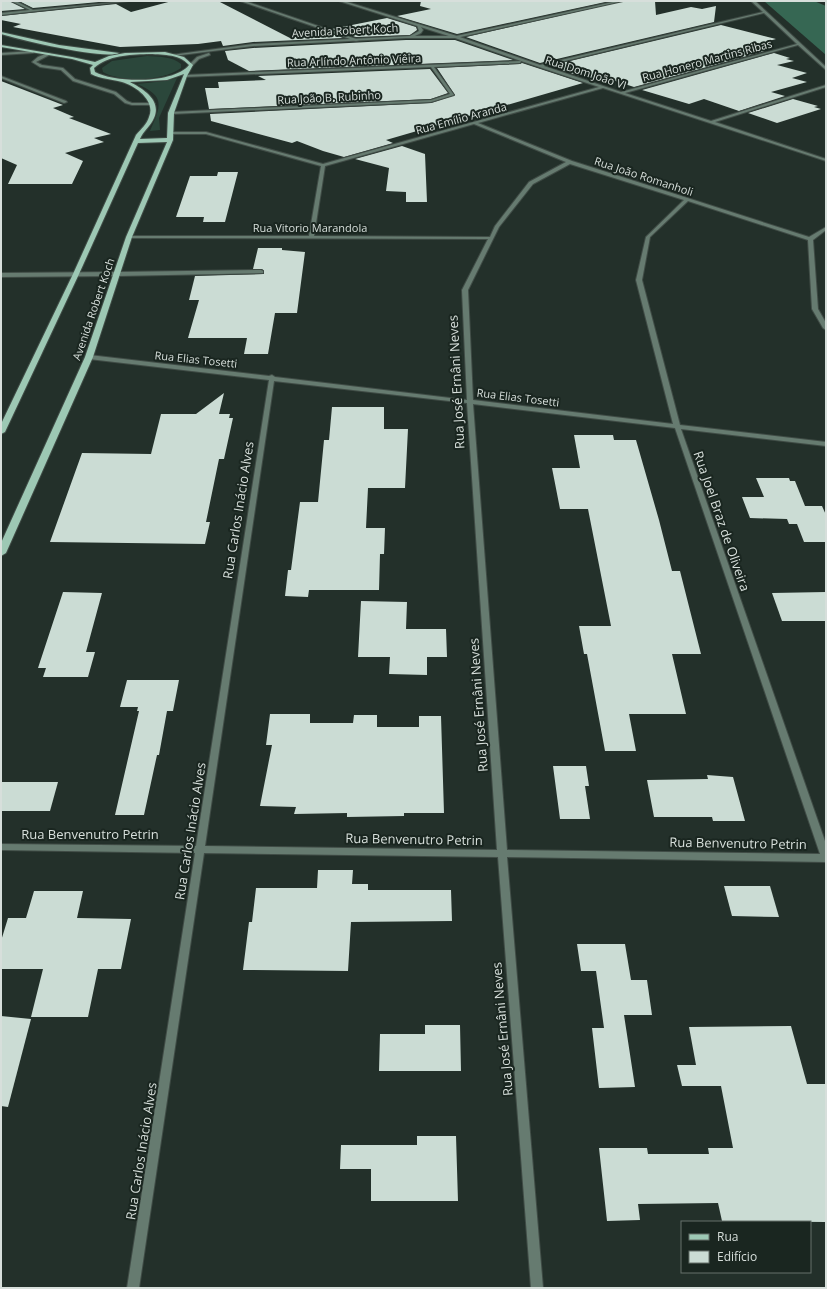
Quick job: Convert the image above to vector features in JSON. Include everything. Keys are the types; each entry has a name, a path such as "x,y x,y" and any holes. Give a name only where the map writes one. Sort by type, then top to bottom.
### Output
{"main road":[{"path":"1,33 30,42 93,52 174,55 189,61 191,66 184,73 165,78 140,81 110,79 93,72 92,68 96,64 111,58 133,54"},
{"path":"1,46 96,64"},
{"name":"Avenida Robert Koch","path":"1,553 89,357 129,237 171,136 171,113 185,76 191,66"},
{"path":"124,81 144,92 153,104"},
{"name":"Avenida Robert Koch","path":"1,432 139,138 152,116 153,104"},
{"path":"139,138 171,136"}],"street":[{"path":"13,1 33,10"},
{"path":"1,14 127,1"},
{"path":"242,1 357,40"},
{"name":"Rua Dom João VI","path":"341,1 456,37 538,66 825,159"},
{"path":"456,37 621,1"},
{"path":"753,1 826,69"},
{"path":"538,66 765,12"},
{"path":"406,38 420,32 421,30 418,25"},
{"name":"Avenida Robert Koch","path":"174,55 235,47 357,40 456,37"},
{"name":"Rua Honero Martins Ribas","path":"620,93 799,44"},
{"name":"Avenida Robert Koch","path":"191,66 198,58 235,47"},
{"path":"1,54 33,52"},
{"path":"49,54 34,62 41,66 62,69 74,80 115,93 126,102 132,104 153,104"},
{"name":"Rua Arlíndo Antônio Viêira","path":"185,76 524,61"},
{"name":"Rua João B. Rubinho","path":"171,113 423,102 452,95 432,66"},
{"path":"1,77 65,102"},
{"path":"711,122 826,86"},
{"name":"Rua Emílio Aranda","path":"323,164 603,87"},
{"name":"Rua João Romanholi","path":"475,123 570,162 810,240"},
{"path":"171,136 203,132 323,164 311,237"},
{"name":"Rua José Ernâni Neves","path":"537,1288 502,853 470,401 466,290 497,227 531,183 570,162"},
{"name":"Rua Joel Braz de Oliveira","path":"687,200 648,237 640,280 677,426 826,858"},
{"path":"826,228 810,240 815,309 826,328"},
{"name":"Rua Vitorio Marandola","path":"129,237 491,238"},
{"path":"1,275 261,272"},
{"name":"Rua Elias Tosetti","path":"89,357 272,377 826,444"},
{"name":"Rua Carlos Inácio Alves","path":"133,1288 272,377"},
{"name":"Rua Benvenutro Petrin","path":"1,847 200,848 826,858"}],"green space":[{"path":"764,1 814,1 826,6 826,55"},
{"path":"147,56 165,57 177,61 181,64 181,68 164,76 143,79 121,78 111,76 103,72 102,68 112,61"},
{"path":"177,78 159,118 160,130 150,131 157,115 157,98 146,88 137,84"}],"building":[{"path":"1,1 10,1 25,9 1,11"},
{"path":"19,1 110,1 33,8"},
{"path":"172,1 218,1 290,38 323,31 343,38 253,42 223,46 221,41 198,44 120,47 13,27 21,24 1,20 1,16 116,4 131,12"},
{"path":"421,1 610,1 457,34 397,16 431,9 420,6"},
{"path":"624,1 655,1 656,15 691,7 702,9 716,6 714,22 540,63 466,37"},
{"path":"387,18 416,27 417,30 410,35 356,37 332,29"},
{"path":"721,25 776,39 755,45 763,47 757,49 765,51 634,87 603,77 592,80 549,66"},
{"path":"406,40 455,40 513,60 249,71 228,60 225,51 253,48"},
{"path":"774,53 790,58 786,59 794,61 777,65 807,73 792,78 807,82 771,92 785,96 739,111 704,99 689,104 642,90"},
{"path":"522,63 583,83 386,140 393,143 344,157 297,141 292,143 211,121 210,114 431,103 455,95 437,68"},
{"path":"430,69 448,93 431,99 209,109 205,88 219,88 218,82 266,80 258,76"},
{"path":"1,81 63,105 53,108 74,117 69,118 111,134 94,138 104,142 65,153 83,161 72,184 8,184 17,165 1,158"},
{"path":"793,99 818,106 814,107 821,109 777,123 748,113"},
{"path":"402,146 425,154 427,202 406,202 406,192 386,191 389,168 355,159"},
{"path":"218,172 238,172 225,222 203,222 204,217 176,217 190,176 217,176"},
{"path":"258,248 282,248 282,250 305,252 297,313 275,313 268,354 244,354 247,338 188,338 199,300 189,300 195,276 264,274 262,269 253,269"},
{"path":"224,393 219,414 230,414 229,418 233,418 224,459 219,459 206,522 210,522 205,544 50,542 82,453 151,454 161,414 196,414"},
{"path":"332,407 384,407 384,429 408,429 405,488 368,488 366,528 385,528 384,554 380,554 379,590 309,590 308,597 285,596 288,570 291,570 300,502 318,502 324,440 329,440"},
{"path":"574,435 613,435 614,440 636,440 672,571 680,571 701,654 672,654 686,714 629,714 636,751 605,751 587,654 584,654 579,626 611,626 588,509 560,509 552,468 580,468"},
{"path":"756,478 789,478 790,481 795,481 805,506 822,506 826,515 826,542 804,542 797,524 789,524 787,519 750,518 742,497 764,497"},
{"path":"63,592 102,593 86,652 95,652 88,677 43,677 46,668 38,668"},
{"path":"826,592 826,621 782,621 772,593"},
{"path":"361,601 407,602 406,629 446,629 447,657 427,657 427,675 389,674 390,657 358,657"},
{"path":"127,680 179,680 173,711 167,711 159,755 157,755 144,815 115,815 139,711 137,711 138,707 120,707"},
{"path":"270,714 310,714 310,723 353,723 354,715 377,715 377,727 419,727 419,716 441,716 444,813 404,813 404,816 347,817 347,813 294,814 296,807 260,806 272,745 266,745"},
{"path":"553,766 586,766 589,786 585,786 590,819 560,819"},
{"path":"707,775 733,777 745,821 713,821 712,817 654,817 647,780 708,779"},
{"path":"1,782 58,782 50,811 1,811"},
{"path":"318,870 353,870 352,884 368,884 368,890 451,890 452,921 351,922 348,971 243,970 249,922 252,922 256,888 317,888"},
{"path":"724,886 770,886 779,917 732,916"},
{"path":"34,891 83,891 77,918 131,919 121,969 98,969 88,1017 31,1017 43,969 1,969 1,941 8,918 26,918"},
{"path":"577,944 625,944 631,980 647,980 652,1015 624,1015 635,1087 599,1088 592,1028 604,1028 596,971 581,971"},
{"path":"1,1016 31,1019 8,1107 1,1106"},
{"path":"425,1025 460,1025 461,1071 379,1071 380,1034 425,1034"},
{"path":"791,1026 807,1084 826,1084 826,1222 722,1221 718,1203 638,1204 640,1220 607,1221 599,1148 647,1148 648,1154 709,1154 708,1148 733,1148 721,1086 682,1086 677,1065 696,1065 689,1027"},
{"path":"417,1136 456,1136 458,1201 371,1201 371,1169 340,1169 341,1145 417,1145"}]}
